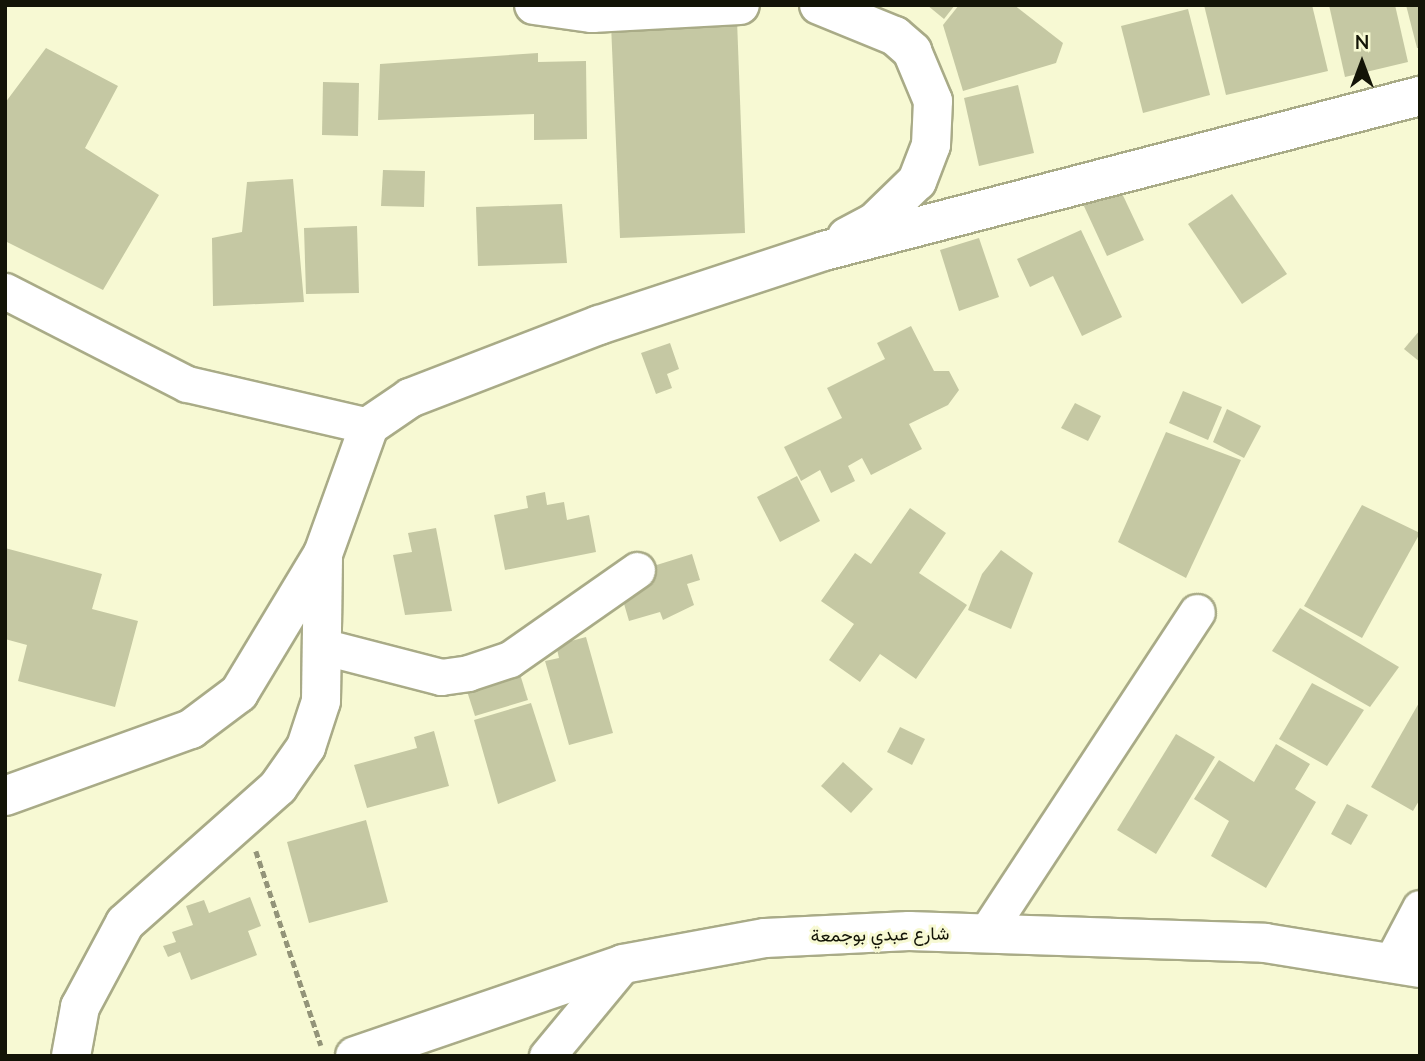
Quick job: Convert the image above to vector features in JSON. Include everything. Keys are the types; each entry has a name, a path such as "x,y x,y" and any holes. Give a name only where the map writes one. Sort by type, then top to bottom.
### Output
{"main road":[{"path":"535,5 592,13 740,5"},
{"path":"818,5 868,21 912,51 929,85 934,123 917,181 875,222 824,251"},
{"path":"5,796 191,729 239,693 323,554 369,425 410,398 598,326 824,251 1420,96"},
{"path":"71,1056 80,1007 119,932 278,787 306,747 321,701 326,648 323,554"},
{"name":"شارع عبدي بوجمعة","path":"355,1056 623,964 789,936 986,933 1265,943 1406,965"}],"street":[{"path":"5,291 187,384 369,425"},
{"path":"326,648 441,677 468,673 510,659 637,570"},
{"path":"986,933 1197,612"},
{"path":"1406,965 1420,908"},
{"path":"547,1056 623,964"}],"path":[{"path":"245,818 324,1056"}],"building":[{"path":"927,5 955,5 944,19"},
{"path":"959,5 1014,5 1063,43 1056,63 963,91 943,25"},
{"path":"1204,5 1312,5 1328,71 1226,95"},
{"path":"1329,5 1395,5 1408,62 1345,77"},
{"path":"1406,5 1420,5 1420,48 1417,48"},
{"path":"1188,9 1210,95 1143,113 1121,26"},
{"path":"737,20 745,233 620,238 611,24"},
{"path":"46,48 118,86 85,148 159,195 103,290 5,241 5,103"},
{"path":"538,53 538,62 586,61 587,139 534,140 534,114 378,120 380,64"},
{"path":"323,82 359,83 358,136 322,135"},
{"path":"1018,85 1034,153 979,166 964,98"},
{"path":"383,170 425,171 424,207 381,206"},
{"path":"293,179 304,302 213,306 212,238 242,232 247,182"},
{"path":"1119,187 1144,240 1107,256 1083,204"},
{"path":"1232,194 1287,274 1242,304 1188,224"},
{"path":"562,204 567,263 478,266 476,207"},
{"path":"357,226 359,293 306,294 304,228"},
{"path":"1081,230 1122,317 1082,336 1053,276 1030,287 1017,259"},
{"path":"979,238 999,297 959,311 940,250"},
{"path":"911,326 934,371 949,371 959,390 948,405 909,424 922,449 871,475 862,458 848,466 855,481 831,493 820,470 801,481 784,447 842,418 827,388 885,359 877,343"},
{"path":"1420,330 1420,362 1404,349"},
{"path":"670,343 679,369 667,374 672,388 656,394 641,353"},
{"path":"1183,391 1222,407 1208,440 1169,423"},
{"path":"1075,403 1101,416 1088,441 1061,428"},
{"path":"1227,409 1261,426 1244,458 1213,442"},
{"path":"1166,432 1241,460 1186,578 1118,542"},
{"path":"797,476 820,521 780,542 757,497"},
{"path":"545,492 547,505 564,502 567,520 589,515 596,552 505,570 494,515 528,508 526,496"},
{"path":"1362,505 1420,533 1362,638 1304,606"},
{"path":"910,508 946,533 919,573 967,605 916,679 880,654 860,682 829,660 854,624 821,601 855,553 871,564"},
{"path":"436,528 452,611 405,615 393,555 412,552 408,533"},
{"path":"5,548 102,574 92,609 138,621 115,707 18,681 27,645 5,639"},
{"path":"1001,550 1033,573 1011,629 968,610 982,574"},
{"path":"692,554 700,580 687,584 694,605 663,620 660,612 629,621 620,590 651,581 647,568"},
{"path":"1300,608 1399,667 1370,707 1272,651"},
{"path":"586,637 613,733 569,745 545,661 559,658 556,645"},
{"path":"519,671 528,700 475,716 466,688"},
{"path":"1312,683 1364,710 1327,766 1279,739"},
{"path":"1420,701 1420,799 1413,811 1371,787"},
{"path":"531,703 556,781 498,804 474,720"},
{"path":"900,727 925,739 912,765 887,752"},
{"path":"434,731 449,786 367,808 354,765 417,748 414,737"},
{"path":"1176,734 1215,757 1156,854 1117,830"},
{"path":"1276,744 1310,764 1295,789 1316,802 1266,888 1211,856 1229,821 1194,799 1219,760 1254,782"},
{"path":"843,762 873,789 851,813 821,786"},
{"path":"1347,804 1368,815 1351,845 1331,834"},
{"path":"366,820 388,902 309,923 287,842"},
{"path":"250,897 261,926 248,931 257,955 191,980 180,952 168,957 163,946 176,942 172,932 193,925 186,906 204,900 209,913"}]}
